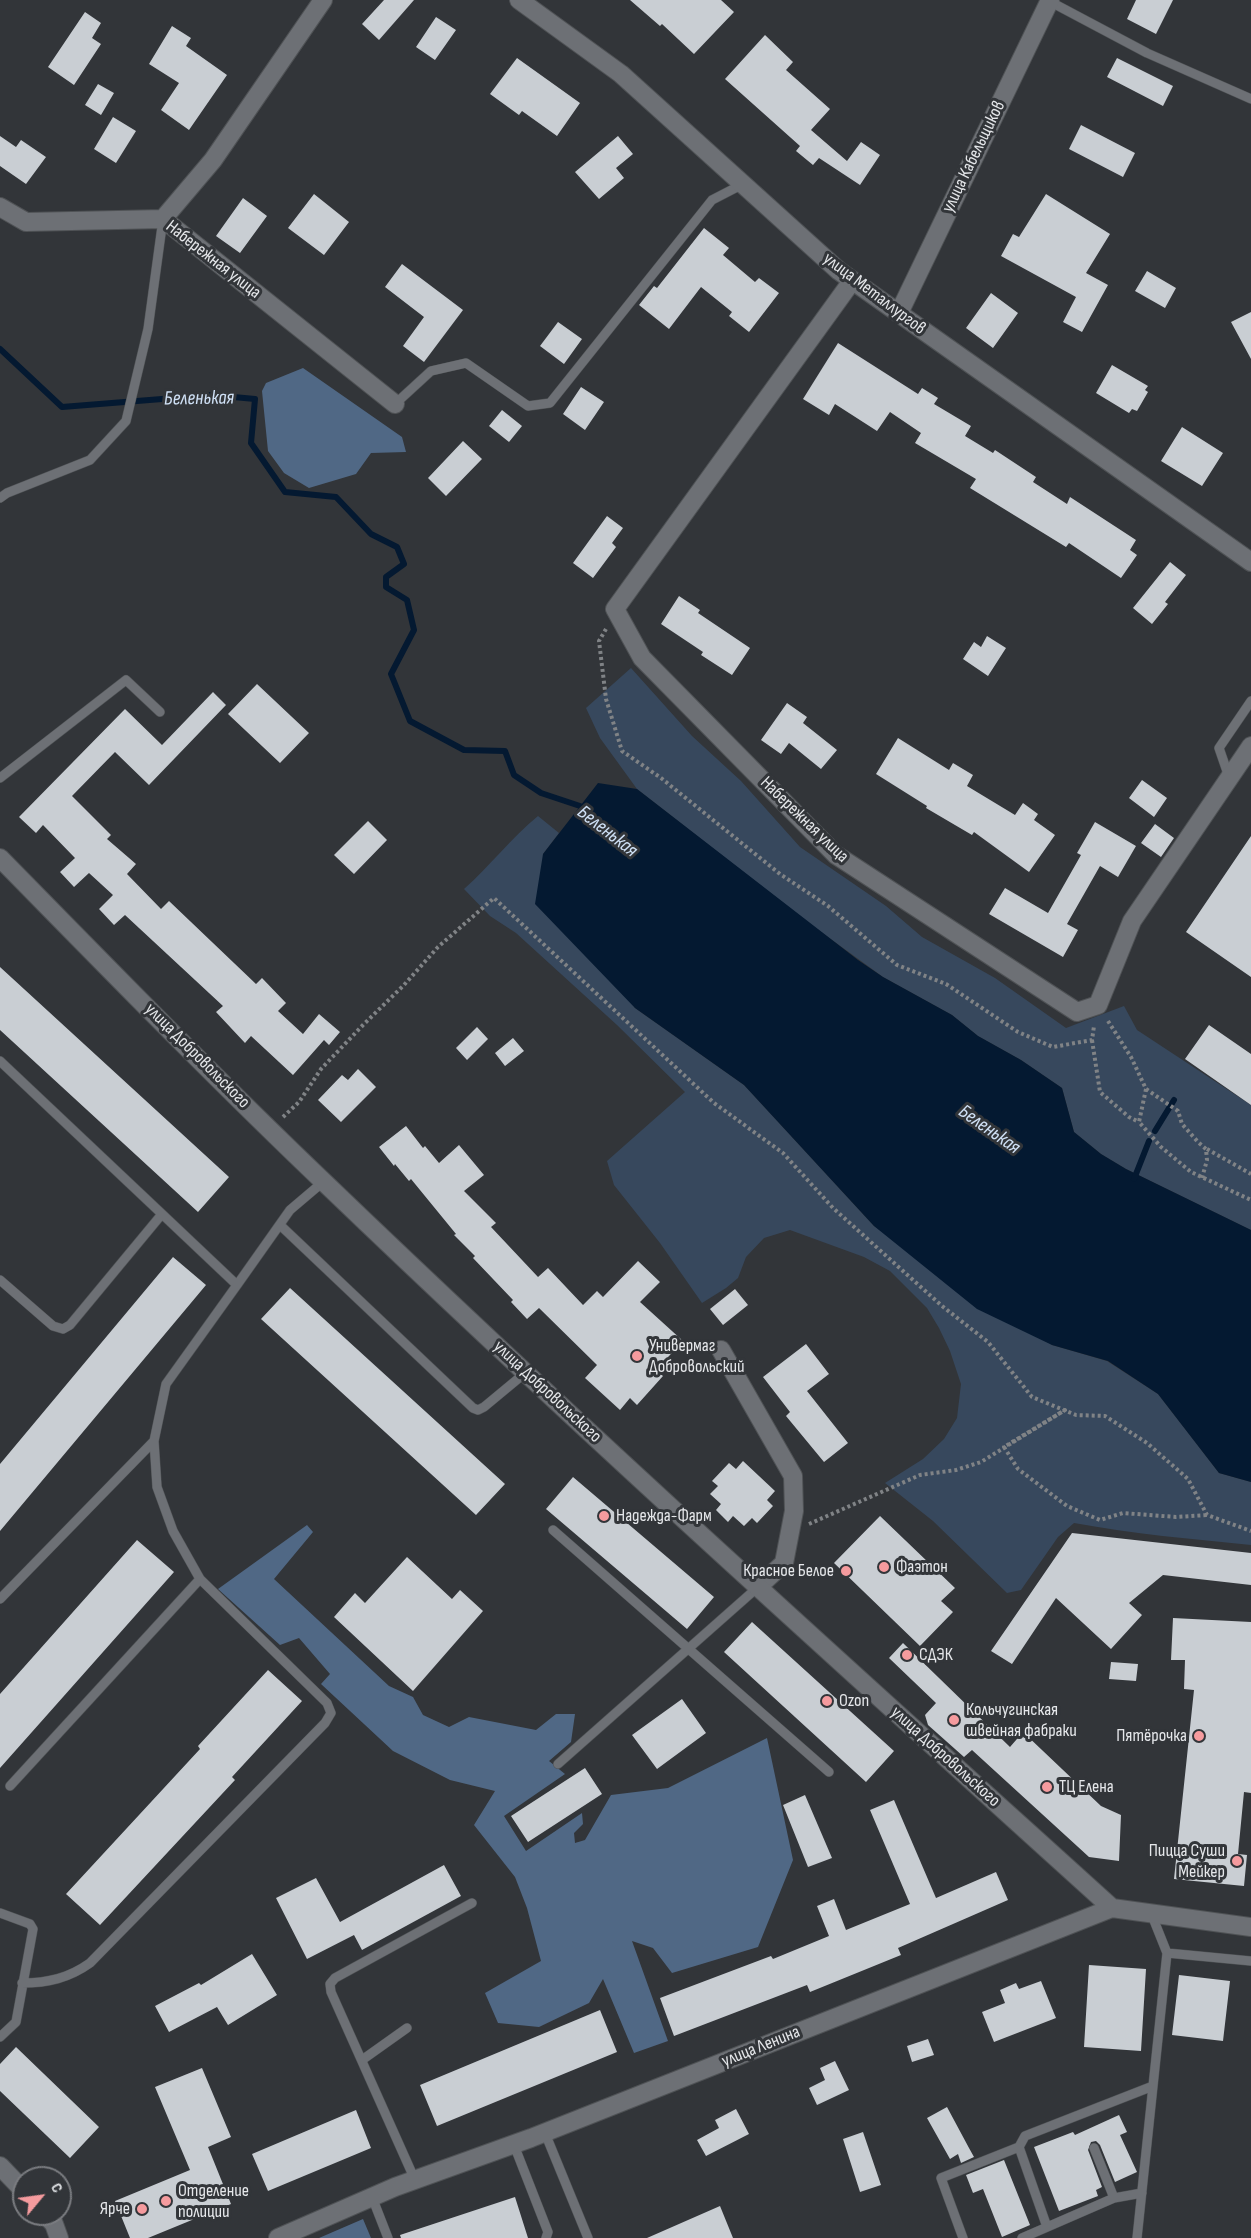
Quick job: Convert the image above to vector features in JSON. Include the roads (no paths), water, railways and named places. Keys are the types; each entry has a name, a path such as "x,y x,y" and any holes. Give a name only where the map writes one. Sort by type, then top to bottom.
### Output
{"street":[{"path":"163,219 213,160 323,0"},
{"name":"улица Металлургов","path":"519,0 621,74 852,281 1251,562"},
{"name":"улица Кабельщиков","path":"899,313 1049,0"},
{"name":"Набережная улица","path":"0,207 26,222 163,219 395,404"},
{"name":"Набережная улица","path":"852,281 615,609 642,658 836,855 1077,1012 1098,1005 1132,921 1230,777"},
{"path":"1230,777 1251,746"},
{"name":"улица Добровольского","path":"0,858 323,1182 758,1587 1112,1908"},
{"path":"721,1350 793,1476 794,1511 784,1563 758,1587"},
{"name":"улица Ленина","path":"278,2238 415,2180 545,2133 1112,1908 1251,1927"},
{"path":"0,2166 12,2179"}],"lane":[{"path":"1049,0 1147,53 1251,99"},
{"path":"395,404 431,371 466,363 528,406 550,403 712,200 743,184"},
{"path":"0,498 7,493 90,460 126,421 148,329 163,219"},
{"path":"0,778 126,680 160,712"},
{"path":"1230,777 1219,748 1251,701"},
{"path":"0,1061 237,1285"},
{"path":"22,1983 40,1983 60,1979 78,1972 90,1963 325,1723 331,1713 327,1703 200,1579 173,1531 158,1487 154,1441 166,1384 290,1210 323,1182"},
{"path":"0,1280 53,1326 63,1329 70,1325 162,1214"},
{"path":"280,1225 473,1408 478,1410 484,1407 525,1372"},
{"path":"0,1599 154,1441"},
{"path":"553,1530 829,1772"},
{"path":"10,1786 200,1579"},
{"path":"558,1764 758,1587"},
{"path":"415,2180 331,1992 330,1984 335,1978 472,1903"},
{"path":"0,1913 32,1927 16,2022 0,2037"},
{"path":"1137,2238 1167,1953 1151,1913"},
{"path":"1167,1953 1251,1962"},
{"path":"362,2060 407,2028"},
{"path":"963,2238 941,2178 1018,2146 1025,2136 1153,2086"},
{"path":"545,2133 588,2238"},
{"path":"514,2145 548,2232 546,2238"},
{"path":"1018,2146 1047,2227"},
{"path":"1094,2148 1114,2198"},
{"path":"1022,2238 1114,2198 1142,2193"},
{"path":"372,2198 387,2238"}],"water":[{"path":"598,783 637,789 858,960 883,977 952,1015 978,1036 1021,1060 1062,1088 1074,1132 1101,1154 1126,1169 1251,1230 1251,1482 1219,1473 1158,1394 1108,1361 1052,1345 977,1309 874,1226 744,1085 635,1008 535,904 543,854"}],"waterway":[{"name":"Беленькая","path":"0,349 62,407 212,395 255,399 251,443 285,492 336,497 371,534 397,547 404,564 386,577 386,587 407,600 414,630 391,674 410,721 464,750 505,751 514,775 541,793 580,806 586,812"},
{"path":"1155,1131 1174,1100"},
{"path":"1134,1179 1149,1141"}],"place":[{"name":"Универмаг Добровольский","path":"637,1356"},
{"name":"Надежда-Фарм","path":"604,1516"},
{"name":"Фаэтон","path":"884,1567"},
{"name":"Красное Белое","path":"846,1571"},
{"name":"СДЭК","path":"907,1655"},
{"name":"Ozon","path":"827,1701"},
{"name":"Кольчугинская швейная фабраки","path":"954,1720"},
{"name":"Пятёрочка","path":"1199,1736"},
{"name":"ТЦ Елена","path":"1047,1787"},
{"name":"Пицца Суши Мейкер","path":"1237,1861"},
{"name":"Отделение полиции","path":"166,2201"},
{"name":"Ярче","path":"142,2209"}]}
